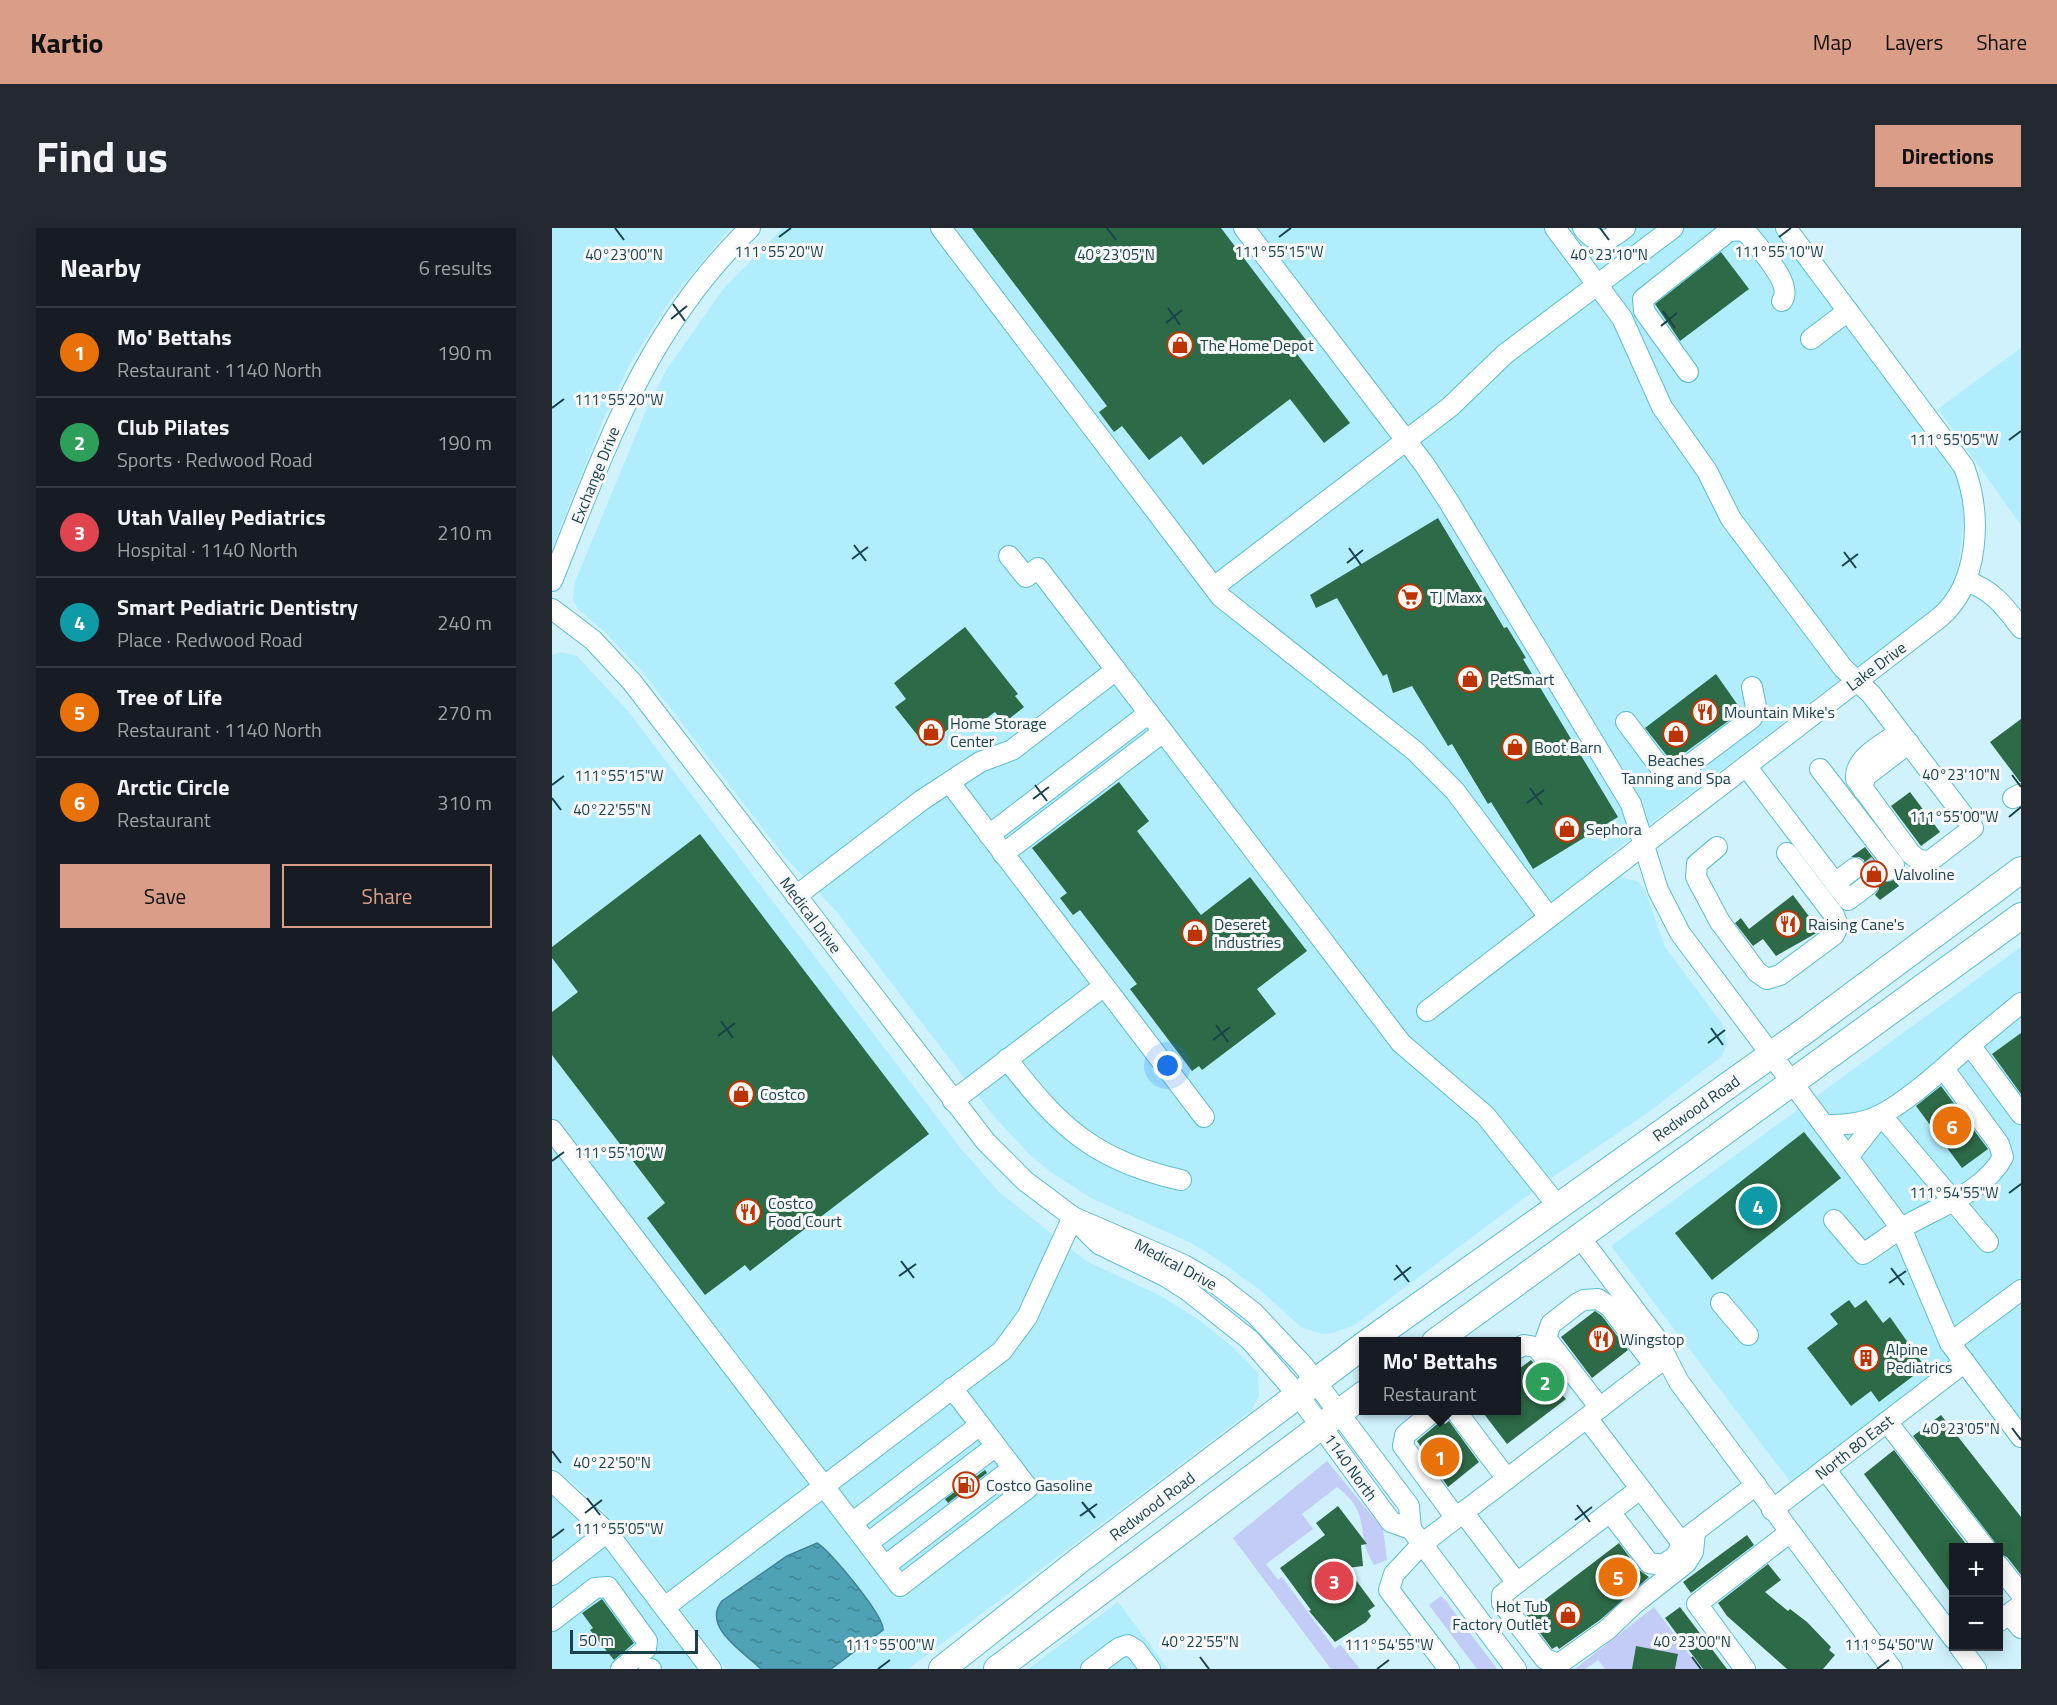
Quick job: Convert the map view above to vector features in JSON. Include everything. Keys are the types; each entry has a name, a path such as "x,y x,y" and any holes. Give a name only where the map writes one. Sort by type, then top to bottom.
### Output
{"main road":[{"name":"Redwood Road","path":"1374,1337 1771,1055 2021,870"},
{"name":"Redwood Road","path":"1440,1337 2021,916"},
{"name":"Redwood Road","path":"942,1669 1081,1559 1359,1349"},
{"path":"997,1669 1359,1398"}],"street":[{"name":"Exchange Drive","path":"552,581 614,428 644,364 694,290 750,228"},
{"path":"941,228 1214,587 1233,608 1373,715 1436,771 1455,791 1549,917"},
{"path":"1244,228 1406,440 1449,502 1624,792 1637,817 1658,890 1680,933 1901,1228 1950,1343 2021,1437"},
{"path":"1555,228 1622,318 1662,407 1707,471 1726,511 1843,668 1871,694 1904,737 1973,828 1935,859 1919,860 1911,854 1856,779 1858,765 1904,737"},
{"path":"1583,228 1593,239 1602,242 1611,239 1625,228"},
{"path":"1214,587 1460,399 1504,354 1673,228"},
{"name":"Lake Drive","path":"1427,1011 1948,610 1966,581 1974,517 1972,492 1964,467 1786,228"},
{"path":"1688,372 1644,311 1642,303 1649,292 1720,238 1733,230 1746,232 1786,285 1782,301"},
{"path":"1811,339 1848,311"},
{"path":"1010,556 1026,577 1038,568 1401,1043 1485,1115 1557,1205"},
{"path":"1966,581 1984,588 1997,598 2021,628"},
{"name":"Medical Drive","path":"552,609 593,640 626,675 953,1101 1004,1161 1073,1217 1100,1244 1165,1276 1215,1310 1270,1360 1307,1388"},
{"path":"796,896 922,800 986,759 1012,750 1116,670"},
{"path":"1626,722 1662,770 1676,775 1752,718 1756,707 1752,687"},
{"path":"996,845 1156,722"},
{"path":"1746,765 1839,887 1862,876"},
{"path":"1820,769 1882,858"},
{"path":"950,783 1204,1117"},
{"path":"1718,847 1699,861 1695,872 1713,906 1727,916 1760,959 1770,965 1783,961 1826,928 1831,920 1829,908 1787,853"},
{"path":"953,1101 1104,986"},
{"path":"1848,1157 1881,1115 1944,1069 2021,1003"},
{"path":"1970,1045 2021,1114"},
{"path":"1007,1059 1056,1119 1087,1143 1136,1168 1181,1180"},
{"path":"1834,1220 1863,1254 1901,1228 1953,1201 1997,1169 2003,1156 1999,1144 1944,1069"},
{"path":"1824,1125 1852,1124 1881,1115"},
{"path":"1881,1115 1988,1242"},
{"path":"552,1130 900,1586 1028,1488 952,1388"},
{"path":"665,1607 1002,1351 1020,1328 1073,1217"},
{"path":"1579,1236 1656,1338 1661,1361"},
{"path":"1950,1343 2021,1290"},
{"path":"1640,1489 1502,1595 1502,1603 1545,1659 1559,1664 1608,1629 1634,1604 1686,1563 1693,1552 1688,1537 1640,1489 1546,1338 1551,1324 1578,1303 1591,1298 1605,1302 1679,1382 1892,1669"},
{"path":"1721,1303 1748,1335"},
{"path":"1521,1348 1530,1345 1540,1351 1592,1414"},
{"path":"1449,1669 1389,1590 1390,1580 1416,1537 1460,1515 1661,1361"},
{"name":"North 80 East","path":"1772,1510 1965,1362"},
{"name":"1140 North","path":"1307,1388 1330,1419 1409,1506 1416,1537 1516,1669"},
{"path":"1429,1415 1408,1431 1403,1440 1403,1446 1516,1582"},
{"path":"1459,1415 1512,1475"},
{"path":"1475,1415 1512,1475"},
{"path":"1887,1422 1981,1543"},
{"path":"852,1523 980,1425"},
{"path":"868,1543 996,1446"},
{"path":"1825,1469 1949,1630"},
{"path":"552,1481 607,1532 711,1669"},
{"path":"1610,1512 1652,1564 1664,1565 1676,1556 1688,1537 1756,1485"},
{"path":"552,1575 607,1532"},
{"path":"1745,1669 1697,1604 1789,1533"},
{"path":"2003,1571 2021,1594"},
{"path":"552,1621 595,1588 608,1587 647,1641 643,1653 621,1669"},
{"path":"1091,1669 1119,1648 1128,1645 1136,1650 1150,1669"},
{"path":"1964,1651 1976,1669"}],"shaded area":[{"path":"552,228 730,228 671,299 631,362 604,418 552,548"},
{"path":"783,228 1772,228 1948,460 1959,481 1964,520 1958,569 1948,592 1933,609 1608,856 1623,878 1637,881 1645,890 1665,947 1723,1025 1727,1043 1722,1056 1646,1114 1547,1181 1353,1326 1332,1333 1322,1334 1301,1327 1260,1290 1217,1259 1191,1243 1091,1198 1030,1155 992,1114 837,912 784,856 642,671 607,634 578,609 573,600 575,582 650,401 667,369 724,288"},
{"path":"2021,348 2021,525 1938,409"},
{"path":"560,652 577,656 627,710 962,1150 999,1192 1086,1261 1161,1296 1199,1320 1234,1348 1258,1373 1259,1396 1251,1411 908,1669 726,1669 617,1526 588,1496 552,1467 552,655"},
{"path":"2021,947 2021,1429 1946,1363 1792,1484 1611,1246"},
{"path":"1327,1461 1383,1529 1387,1560 1374,1565 1368,1553 1355,1506 1337,1487 1302,1514 1313,1529 1266,1564 1278,1580 1282,1577 1335,1649 1340,1644 1360,1669 1331,1669 1233,1538"},
{"path":"552,1496 580,1521 608,1552 697,1669 552,1669"},
{"path":"1441,1596 1497,1669 1477,1669 1429,1605"},
{"path":"1118,1602 1168,1669 1028,1669"},
{"path":"1654,1607 1700,1669 1675,1669 1678,1655 1636,1646 1632,1669 1605,1669 1598,1660 1585,1669 1575,1669"}],"water":[{"path":"817,1543 856,1584 875,1612 883,1630 831,1669 761,1669 721,1630 717,1620 717,1611 722,1601 787,1556"}],"building":[{"name":"The Home Depot","path":"972,228 1221,228 1306,340 1294,350 1350,423 1324,443 1290,399 1203,465 1181,436 1149,460 1122,426 1114,432 1099,412 1107,406"},
{"path":"1721,252 1749,289 1680,341 1655,304"},
{"path":"1438,518 1504,628 1507,627 1526,658 1523,659 1618,817 1533,869 1491,802 1488,804 1452,744 1448,746 1412,686 1393,693 1387,674 1383,676 1337,598 1316,608 1310,595"},
{"path":"965,627 1018,694 1015,696 1024,707 1004,723 995,712 971,730 962,719 926,746 895,707 906,699 894,683"},
{"path":"1716,674 1742,711 1672,762 1645,728"},
{"path":"2021,719 2021,782 2020,782 1990,742"},
{"name":"Deseret Industries","path":"1119,782 1149,821 1137,831 1201,915 1250,877 1307,951 1257,989 1276,1014 1202,1070 1199,1066 1192,1071 1130,989 1137,984 1080,910 1073,915 1060,898 1067,893 1032,848"},
{"path":"1910,792 1940,832 1921,846 1891,806"},
{"name":"Costco","path":"700,834 929,1134 750,1271 745,1265 705,1295 647,1218 665,1203 552,1055 552,1012 578,992 552,958 552,947"},
{"path":"1865,847 1878,864 1875,873 1877,877 1866,873 1864,860 1851,857"},
{"path":"1878,879 1884,882 1894,880 1899,886 1880,900 1875,895 1879,889"},
{"name":"Raising Cane's","path":"1793,895 1820,931 1776,956 1763,939 1753,946 1735,923 1741,918 1749,929"},
{"path":"2021,1033 2021,1094 1992,1054"},
{"path":"1941,1086 1988,1149 1962,1168 1916,1106"},
{"path":"1804,1132 1841,1178 1712,1280 1675,1233"},
{"name":"Alpine Pediatrics","path":"1849,1300 1855,1308 1866,1300 1883,1323 1890,1317 1925,1367 1879,1402 1871,1391 1851,1406 1807,1348 1838,1324 1830,1314"},
{"path":"1595,1311 1602,1316 1628,1350 1592,1378 1561,1337"},
{"path":"1531,1360 1566,1399 1507,1444 1485,1415 1521,1415 1521,1367"},
{"path":"1941,1415 2021,1517 2021,1575 2003,1555 2003,1543 1995,1543 1913,1436"},
{"path":"1442,1420 1445,1424 1449,1421 1479,1462 1448,1487 1417,1441"},
{"path":"1894,1450 1965,1543 1949,1543 1949,1591 1864,1474"},
{"path":"985,1470 987,1473 948,1503 945,1499"},
{"path":"1338,1506 1367,1544 1361,1545 1363,1566 1347,1568 1375,1606 1368,1611 1371,1616 1366,1622 1335,1642 1309,1611 1311,1610 1280,1568 1325,1535 1316,1523"},
{"path":"1747,1535 1754,1545 1691,1593 1683,1582"},
{"path":"1619,1543 1639,1570 1649,1577 1600,1620 1559,1649 1557,1646 1552,1649 1526,1614"},
{"path":"1768,1564 1781,1580 1765,1592 1788,1611 1790,1609 1807,1622 1831,1647 1829,1650 1835,1655 1823,1669 1787,1669 1727,1616 1718,1603"},
{"path":"602,1599 634,1643 614,1660 590,1630 593,1628 582,1613"},
{"path":"1680,1607 1727,1669 1703,1669 1665,1618"},
{"path":"1636,1646 1678,1654 1675,1669 1632,1669"}],"tunnel":[{"path":"1862,877 1881,862"}],"place":[{"name":"The Home Depot","path":"1180,345"},
{"name":"TJ Maxx","path":"1410,597"},
{"name":"PetSmart","path":"1470,679"},
{"name":"Mountain Mike's","path":"1705,712"},
{"name":"Home Storage Center","path":"931,732"},
{"name":"Beaches Tanning and Spa","path":"1676,734"},
{"name":"Boot Barn","path":"1515,747"},
{"name":"Sephora","path":"1567,829"},
{"name":"Valvoline","path":"1874,874"},
{"name":"Raising Cane's","path":"1788,924"},
{"name":"Deseret Industries","path":"1195,933"},
{"name":"Costco","path":"741,1094"},
{"name":"Arctic Circle","path":"1952,1126"},
{"name":"Smart Pediatric Dentistry","path":"1758,1206"},
{"name":"Costco Food Court","path":"748,1212"},
{"name":"Wingstop","path":"1601,1339"},
{"name":"Alpine Pediatrics","path":"1866,1358"},
{"name":"Club Pilates","path":"1545,1382"},
{"name":"Mo' Bettahs","path":"1440,1457"},
{"name":"Costco Gasoline","path":"966,1485"},
{"name":"Tree of Life","path":"1618,1577"},
{"name":"Utah Valley Pediatrics","path":"1334,1581"},
{"name":"Hot Tub Factory Outlet","path":"1568,1615"}]}
